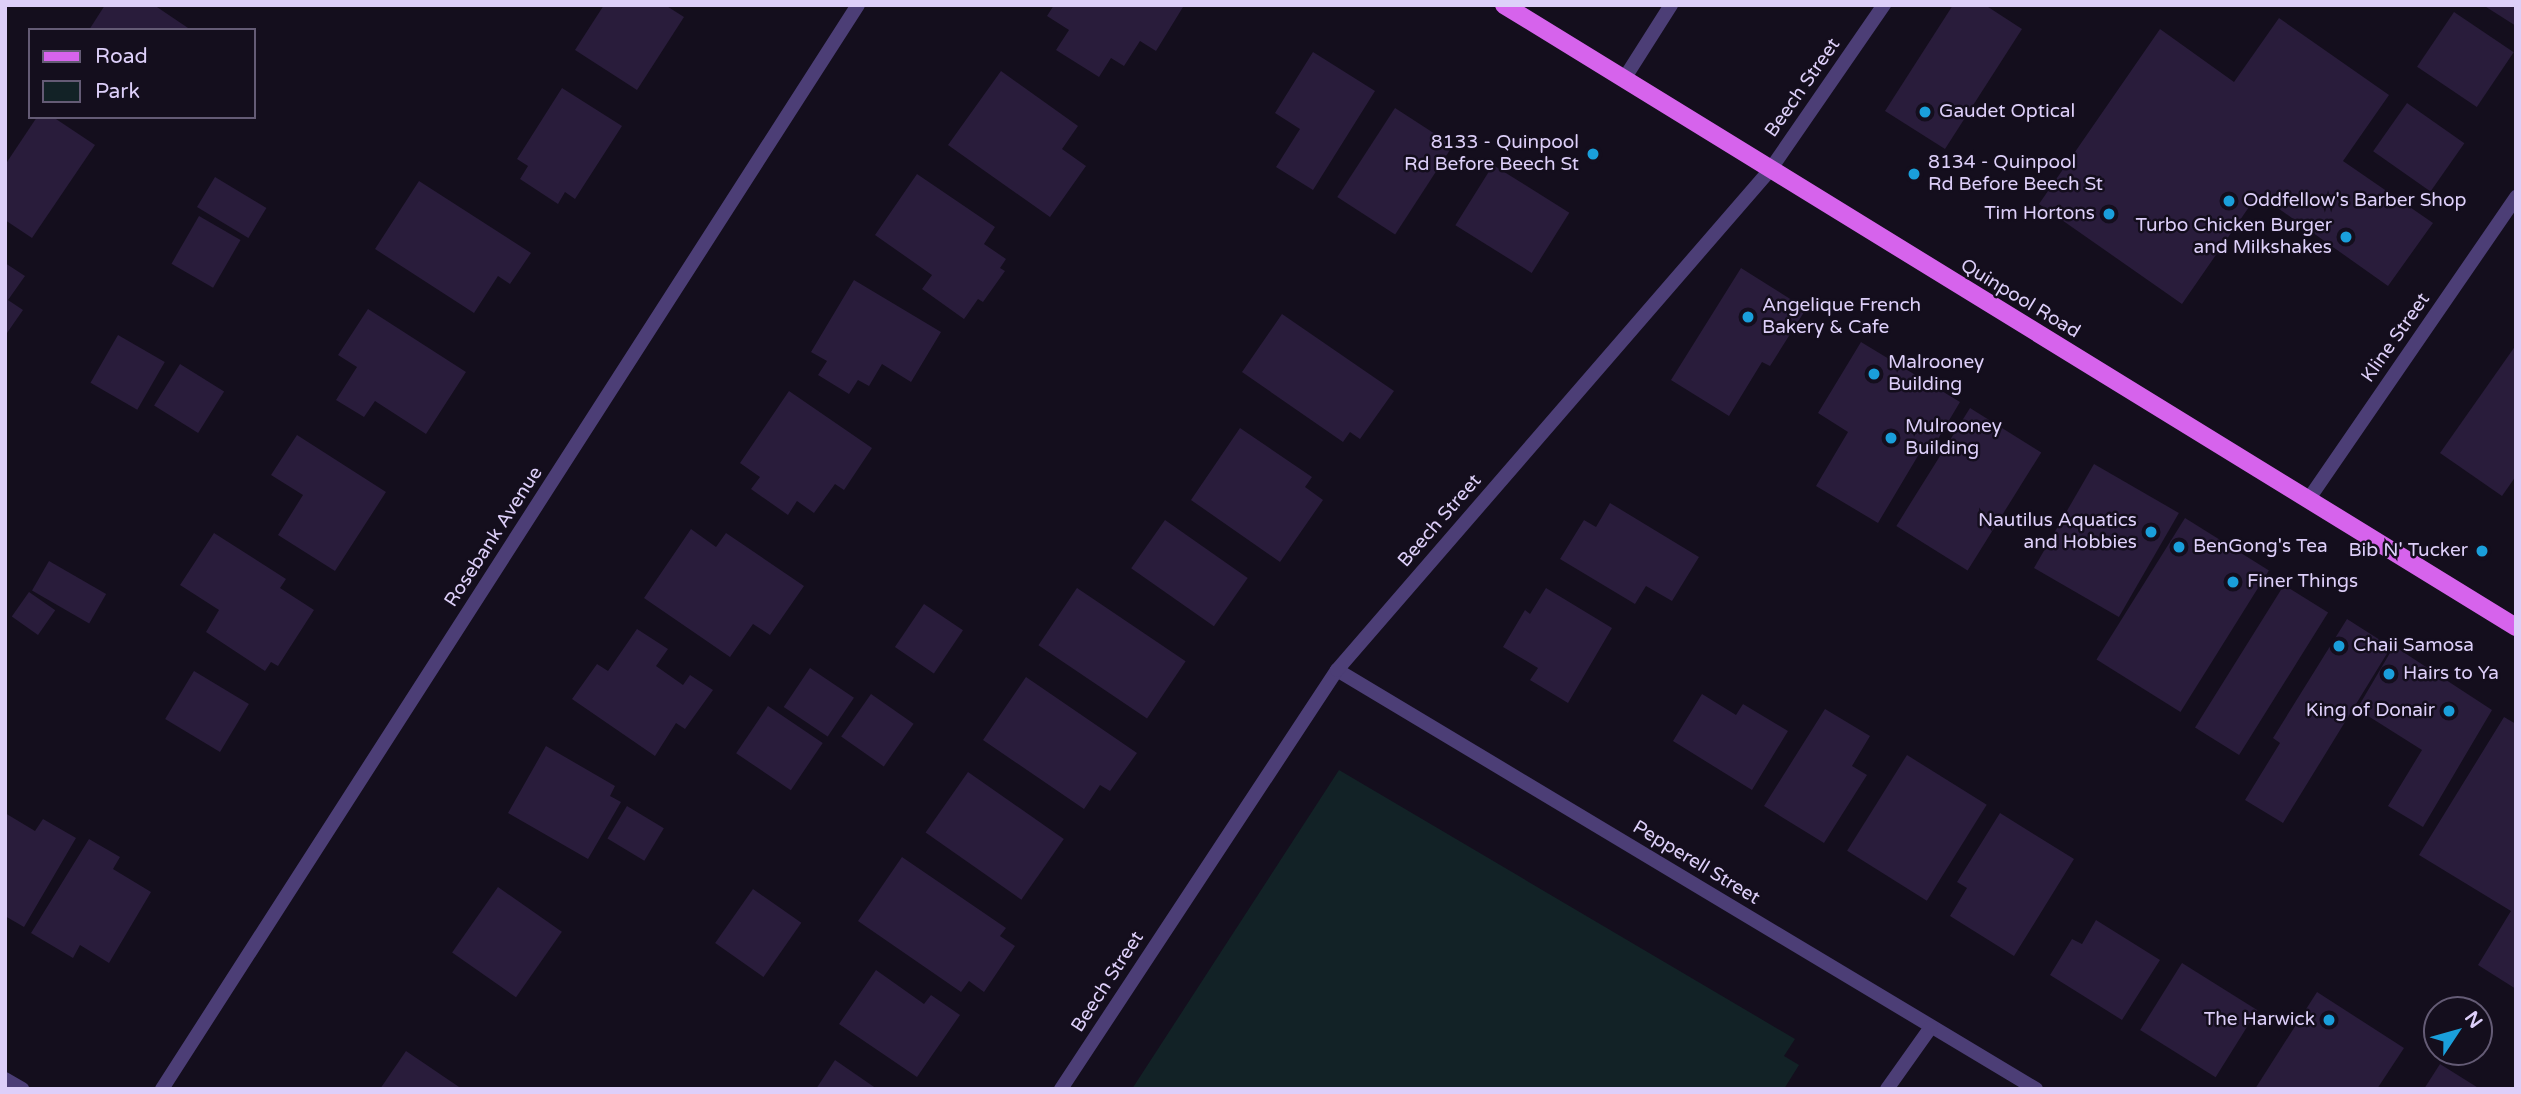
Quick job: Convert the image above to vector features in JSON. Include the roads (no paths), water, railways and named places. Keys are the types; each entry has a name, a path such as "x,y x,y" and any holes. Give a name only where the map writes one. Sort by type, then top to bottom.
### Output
{"main road":[{"name":"Quinpool Road","path":"1504,5 2516,628"}],"street":[{"name":"Rosebank Avenue","path":"162,1089 858,5"},
{"path":"1624,79 1671,5"},
{"name":"Beech Street","path":"1061,1089 1337,670 1770,170 1884,5"},
{"name":"Kline Street","path":"2308,500 2516,197"},
{"name":"Pepperell Street","path":"1337,670 2036,1089"},
{"path":"1887,1089 1931,1027"},
{"path":"5,1079 22,1089"}],"place":[{"name":"Gaudet Optical","path":"1925,112"},
{"name":"8133 - Quinpool Rd Before Beech St","path":"1593,154"},
{"name":"8134 - Quinpool Rd Before Beech St","path":"1914,174"},
{"name":"Oddfellow's Barber Shop","path":"2229,201"},
{"name":"Tim Hortons","path":"2109,214"},
{"name":"Turbo Chicken Burger and Milkshakes","path":"2346,237"},
{"name":"Angelique French Bakery & Cafe","path":"1748,317"},
{"name":"Malrooney Building","path":"1874,374"},
{"name":"Mulrooney Building","path":"1891,438"},
{"name":"Nautilus Aquatics and Hobbies","path":"2151,532"},
{"name":"BenGong's Tea","path":"2179,547"},
{"name":"Bib N' Tucker","path":"2482,551"},
{"name":"Finer Things","path":"2233,582"},
{"name":"Chaii Samosa","path":"2339,646"},
{"name":"Hairs to Ya","path":"2389,674"},
{"name":"King of Donair","path":"2449,711"},
{"name":"The Harwick","path":"2329,1020"}]}
